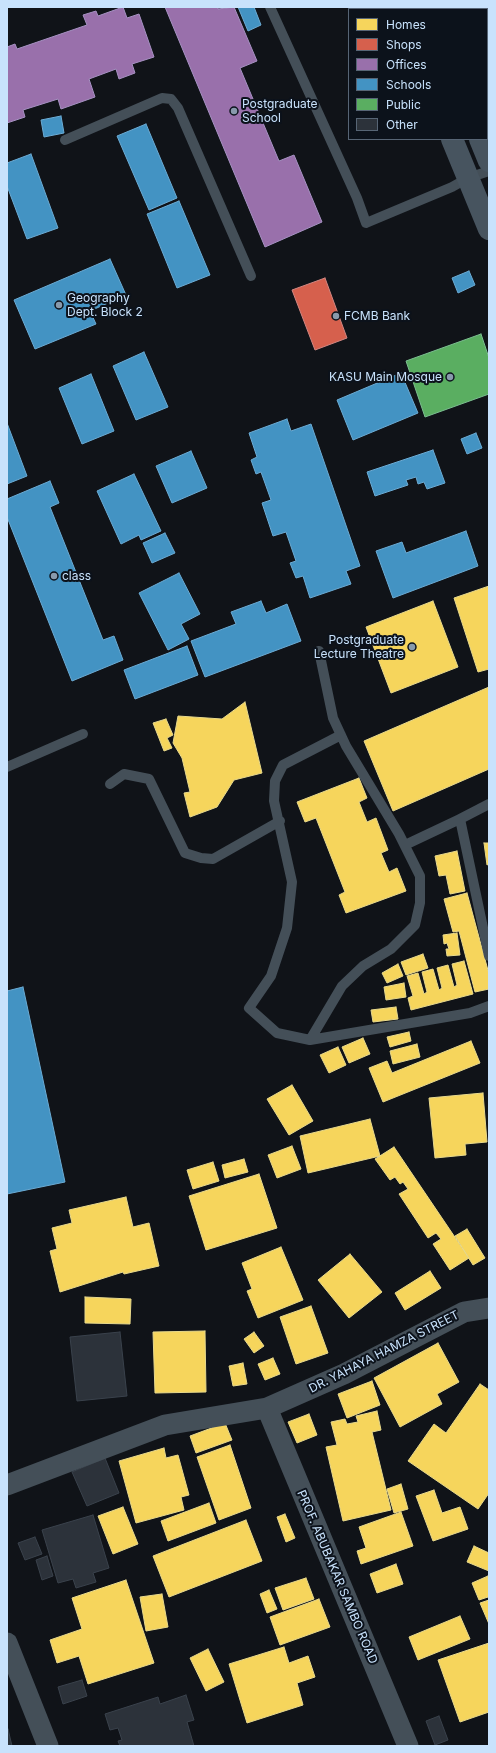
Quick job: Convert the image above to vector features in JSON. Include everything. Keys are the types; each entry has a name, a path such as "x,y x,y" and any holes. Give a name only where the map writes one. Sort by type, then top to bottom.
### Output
{"main road":[{"path":"452,140 489,228"},
{"path":"480,140 489,161"}],"street":[{"name":"DR. YAHAYA HAMZA STREET","path":"7,1485 166,1425 267,1408 344,1374 464,1312 489,1308"},
{"name":"PROF. ABUBAKAR SAMBO ROAD","path":"267,1408 408,1746"},
{"path":"7,1643 48,1746"}],"lane":[{"path":"270,7 357,198 366,223 452,187 468,178 489,171"},
{"path":"65,140 162,98 171,99 178,108 251,276"},
{"path":"310,1040 342,986 363,966 391,949 414,925 420,903 420,876 332,718 320,651"},
{"path":"7,767 84,734"},
{"path":"341,735 283,765 275,781 274,801 280,821 292,882 287,928 271,976 249,1008 277,1033 310,1040 470,1013 489,1006"},
{"path":"110,784 124,774 149,779 185,853 201,858 213,859 280,821"},
{"path":"404,845 489,804"},
{"path":"460,819 489,956"}],"building: Homes":[{"path":"489,586 489,669 478,672 454,598"},
{"name":"Postgraduate Lecture Theatre","path":"433,601 458,667 391,693 366,627"},
{"path":"489,687 489,769 393,811 364,741"},
{"path":"245,702 262,773 234,780 217,807 190,817 184,793 190,792 182,758 173,743 178,716 222,719"},
{"path":"166,719 173,735 167,738 172,748 164,751 153,723"},
{"path":"359,778 367,798 359,802 367,822 376,818 388,850 381,853 389,872 397,868 406,891 346,913 339,895 345,892 316,818 305,822 297,802"},
{"path":"484,843 489,843 489,864 487,865"},
{"path":"457,851 465,891 450,894 446,875 439,876 435,856"},
{"path":"467,893 489,974 489,989 475,992 459,931 453,932 444,899"},
{"path":"457,933 460,955 447,956 446,949 449,949 447,943 444,944 443,935"},
{"path":"423,954 428,968 406,975 401,962"},
{"path":"464,961 473,994 411,1010 408,998 413,996 407,976 418,973 424,994 427,992 422,972 433,969 439,990 442,988 437,968 448,965 454,987 457,985 452,964"},
{"path":"398,964 403,976 387,983 382,973"},
{"path":"404,983 406,997 386,1000 384,987"},
{"path":"396,1007 398,1019 373,1022 371,1010"},
{"path":"409,1032 411,1041 390,1047 387,1037"},
{"path":"363,1038 370,1054 349,1063 342,1047"},
{"path":"471,1041 480,1063 383,1102 369,1068 387,1061 392,1073"},
{"path":"417,1044 420,1057 393,1064 390,1051"},
{"path":"338,1047 346,1065 329,1073 320,1055"},
{"path":"292,1085 313,1121 289,1135 267,1099"},
{"path":"483,1093 487,1142 465,1144 466,1155 435,1158 429,1098"},
{"path":"370,1119 380,1156 308,1173 300,1136"},
{"path":"292,1146 301,1169 277,1178 268,1155"},
{"path":"394,1147 469,1258 450,1270 433,1244 441,1239 436,1233 428,1238 399,1194 408,1189 403,1182 400,1184 395,1177 390,1180 375,1159"},
{"path":"244,1159 248,1172 225,1178 222,1165"},
{"path":"213,1162 219,1181 193,1189 187,1170"},
{"path":"259,1174 277,1228 206,1250 189,1196"},
{"path":"126,1197 133,1227 149,1223 159,1266 124,1274 123,1272 60,1292 50,1251 57,1249 52,1228 72,1223 69,1210"},
{"path":"467,1229 485,1258 473,1265 455,1236"},
{"path":"281,1247 303,1300 258,1318 247,1291 252,1289 242,1263"},
{"path":"350,1254 382,1292 349,1318 318,1280"},
{"path":"430,1271 441,1288 405,1310 395,1293"},
{"path":"85,1297 131,1299 130,1324 85,1323"},
{"path":"311,1306 328,1353 296,1364 280,1317"},
{"path":"205,1331 206,1392 155,1393 153,1332"},
{"path":"254,1332 264,1346 254,1353 244,1339"},
{"path":"438,1343 459,1382 437,1394 442,1404 400,1427 374,1378"},
{"path":"273,1358 280,1374 265,1380 258,1364"},
{"path":"243,1363 247,1384 233,1386 229,1366"},
{"path":"372,1381 380,1405 347,1418 338,1394"},
{"path":"480,1384 489,1390 489,1493 478,1509 408,1461 434,1424 446,1433"},
{"path":"377,1411 381,1430 372,1432 391,1510 343,1521 326,1447 337,1445 331,1422 345,1419 347,1424 358,1422 356,1416"},
{"path":"309,1414 317,1435 297,1443 288,1422"},
{"path":"225,1423 232,1440 196,1453 190,1436"},
{"path":"230,1445 251,1508 219,1520 197,1457"},
{"path":"164,1448 166,1458 178,1455 189,1495 181,1497 184,1510 136,1523 119,1461"},
{"path":"401,1484 408,1509 394,1513 387,1489"},
{"path":"434,1490 442,1513 460,1507 468,1529 433,1541 416,1496"},
{"path":"209,1503 216,1523 168,1541 161,1521"},
{"path":"123,1507 138,1544 113,1554 98,1516"},
{"path":"401,1512 413,1546 361,1564 357,1551 366,1548 359,1527"},
{"path":"285,1514 295,1538 286,1542 277,1517"},
{"path":"246,1520 262,1561 169,1597 153,1556"},
{"path":"474,1546 489,1553 489,1571 467,1562"},
{"path":"396,1564 403,1584 377,1593 370,1574"},
{"path":"488,1576 489,1599 488,1597 479,1600 472,1583"},
{"path":"306,1578 314,1599 283,1610 275,1588"},
{"path":"126,1580 154,1663 88,1684 79,1656 57,1663 50,1640 82,1629 72,1598"},
{"path":"269,1590 277,1609 267,1613 260,1594"},
{"path":"162,1594 168,1627 146,1631 140,1597"},
{"path":"319,1599 330,1627 280,1645 270,1617"},
{"path":"489,1600 489,1624 480,1603"},
{"path":"460,1616 470,1639 418,1660 409,1637"},
{"path":"489,1643 489,1712 460,1722 438,1660"},
{"path":"284,1647 289,1663 308,1656 315,1677 297,1683 303,1705 247,1723 229,1664"},
{"path":"208,1649 224,1682 206,1691 190,1658"}],"building: Shops":[{"path":"325,278 347,338 315,350 292,290"}],"building: Offices":[{"path":"123,7 127,18 139,14 154,57 132,64 135,73 119,79 116,69 89,79 95,97 61,109 58,99 23,110 25,117 7,123 7,47 15,44 17,49 87,25 83,15 96,11 98,16"},
{"name":"Postgraduate School","path":"165,7 218,7 218,9 234,7 257,61 240,68 279,161 294,155 322,222 265,247"}],"building: Schools":[{"path":"238,7 254,7 261,25 248,31"},
{"path":"61,116 64,133 44,137 41,120"},
{"path":"146,124 177,198 149,210 117,136"},
{"path":"31,154 58,228 27,239 7,186 7,163"},
{"path":"179,201 210,275 177,288 147,214"},
{"name":"Geography Dept. Block 2","path":"110,259 126,295 90,311 96,324 35,349 14,300"},
{"path":"469,271 475,285 458,293 452,278"},
{"path":"144,352 168,407 136,420 113,366"},
{"path":"401,373 418,413 353,440 337,400"},
{"path":"91,374 114,431 82,444 59,388"},
{"path":"287,419 291,431 311,424 360,566 346,571 351,584 310,598 303,576 296,578 290,563 296,561 286,532 273,536 262,503 271,500 261,472 256,474 251,460 257,457 249,433"},
{"path":"7,423 27,476 7,484"},
{"path":"476,433 482,448 467,454 461,439"},
{"path":"433,450 445,483 427,489 424,482 418,484 416,477 406,480 408,485 375,496 367,472"},
{"path":"191,451 207,488 172,503 156,466"},
{"path":"134,474 161,531 141,540 139,535 121,544 97,491"},
{"name":"class","path":"50,481 59,503 50,507 103,640 114,636 123,660 72,681 7,517 7,499"},
{"path":"466,531 478,566 393,598 376,551 402,542 406,553"},
{"path":"165,533 175,553 152,563 143,543"},
{"path":"179,573 200,614 181,624 189,639 168,650 139,593"},
{"path":"261,601 266,613 287,604 301,641 205,677 191,641 236,624 231,612"},
{"path":"187,646 198,675 135,699 124,670"},
{"path":"23,987 65,1182 7,1194 7,991"}],"building: Public":[{"name":"KASU Main Mosque","path":"481,334 489,358 489,394 425,417 406,361"}],"building: Other":[{"path":"120,1332 127,1396 77,1401 70,1337"},
{"path":"105,1458 119,1493 87,1506 72,1472"},
{"path":"93,1515 109,1568 93,1573 96,1582 76,1588 73,1579 58,1583 42,1530"},
{"path":"35,1537 42,1554 25,1560 18,1543"},
{"path":"47,1556 53,1576 42,1580 36,1560"},
{"path":"82,1680 87,1696 63,1704 58,1687"},
{"path":"186,1695 194,1720 187,1722 194,1746 120,1746 118,1741 122,1740 118,1728 110,1730 105,1714 158,1697 160,1704"},
{"path":"439,1716 448,1740 435,1745 426,1721"},
{"path":"8,1729 12,1746 7,1746"}],"place":[{"name":"Postgraduate School","path":"234,111"},
{"name":"Geography Dept. Block 2","path":"59,305"},
{"name":"FCMB Bank","path":"336,316"},
{"name":"KASU Main Mosque","path":"450,377"},
{"name":"class","path":"54,576"},
{"name":"Postgraduate Lecture Theatre","path":"412,647"}]}
